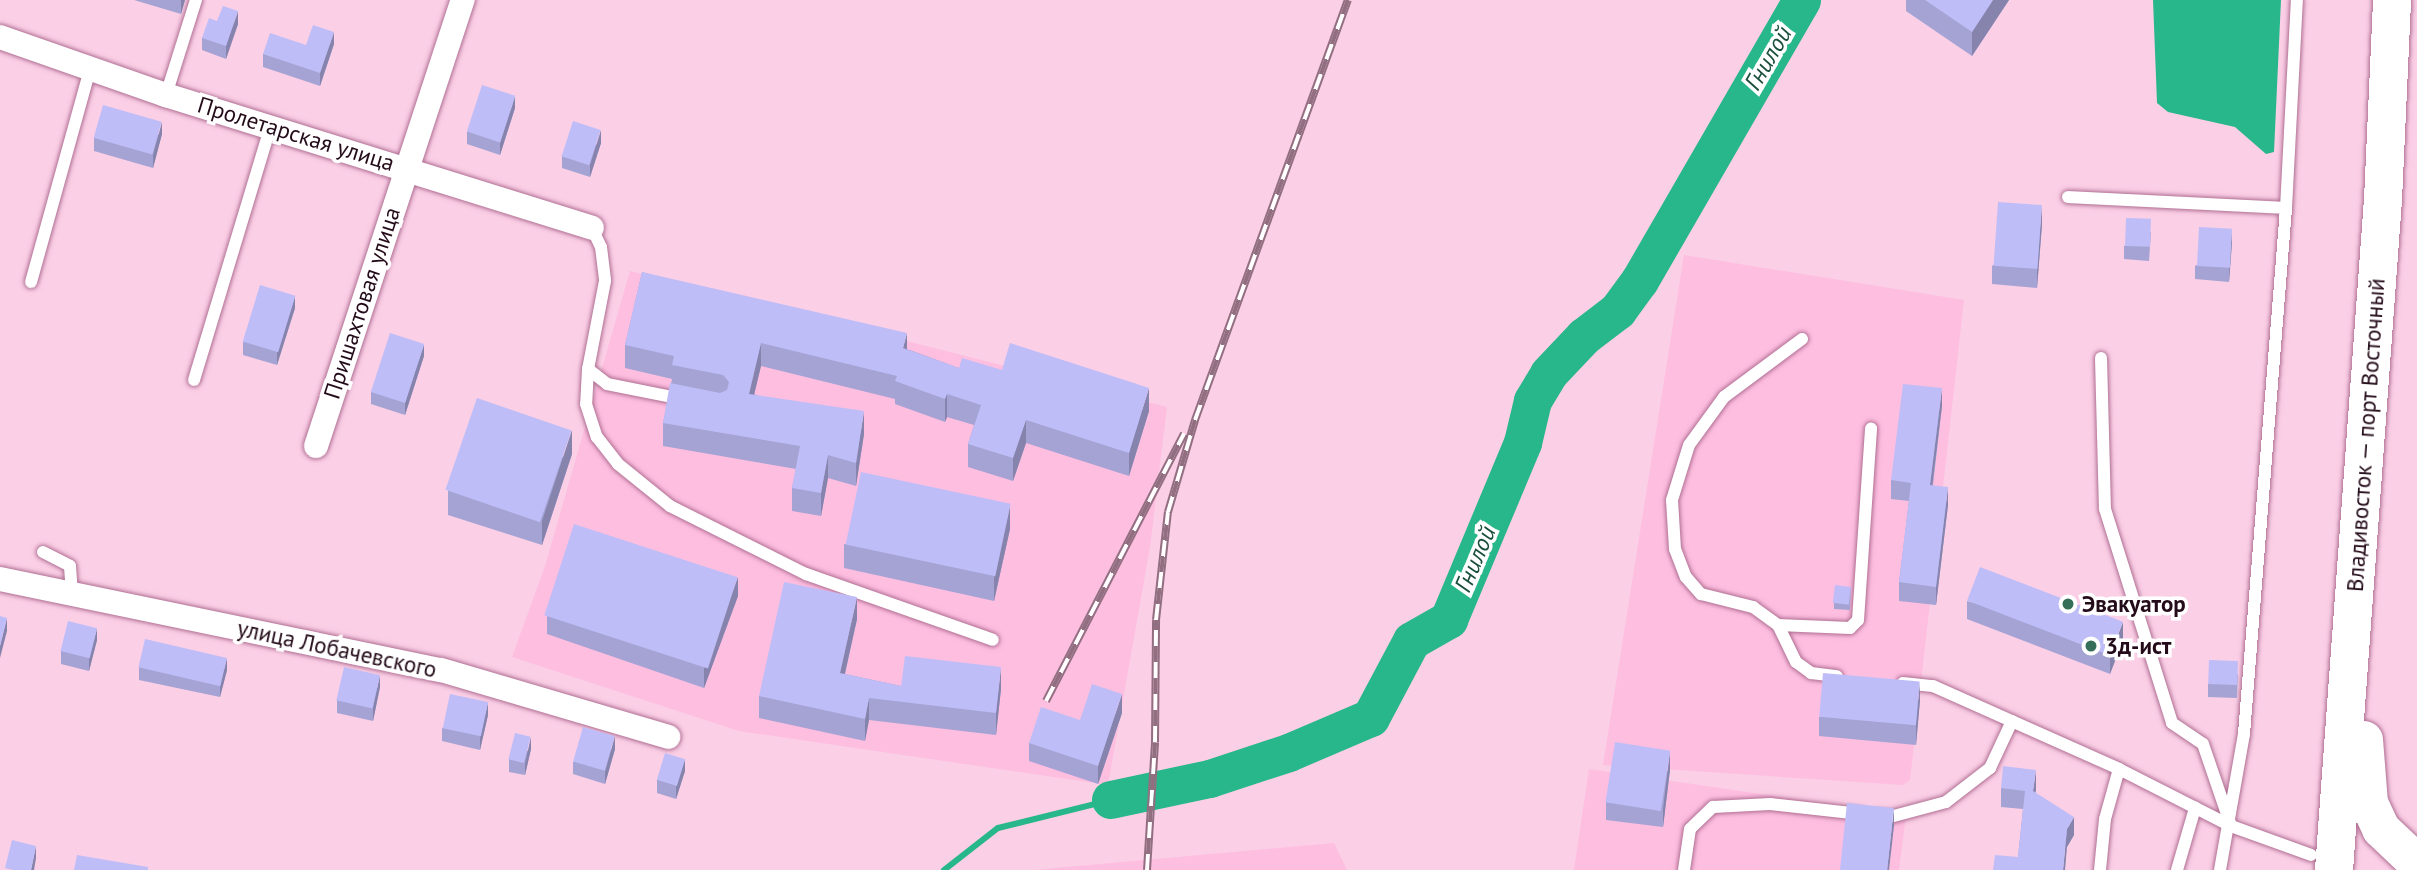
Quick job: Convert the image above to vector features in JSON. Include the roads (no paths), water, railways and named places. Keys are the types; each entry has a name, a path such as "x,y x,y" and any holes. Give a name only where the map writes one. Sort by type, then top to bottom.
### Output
{"highway":[{"name":"Владивосток — порт Восточный","path":"2318,865 2366,0"},
{"name":"Владивосток — порт Восточный","path":"2318,865 2360,525 2392,0"},
{"path":"2360,525 2373,578 2363,763 2369,803 2381,829 2417,863"}],"street":[{"name":"Пришахтовая улица","path":"316,446 463,0"},
{"name":"Пролетарская улица","path":"0,37 166,95 407,167 592,229"},
{"name":"улица Лобачевского","path":"0,579 441,670 668,737"}],"lane":[{"path":"166,95 195,0"},
{"path":"2220,870 2231,826 2244,734 2286,208 2297,0"},
{"path":"31,282 90,69"},
{"path":"194,380 270,128"},
{"path":"2067,197 2286,208"},
{"path":"592,229 601,247 605,281 588,369 586,404 597,438 618,464 670,506 806,574 993,640"},
{"path":"1802,339 1724,397 1689,444 1672,500 1675,549 1686,577 1701,594 1752,607 1778,625 1796,662 1811,673 1852,677"},
{"path":"2101,358 2105,509 2172,723 2203,744 2231,826"},
{"path":"588,369 607,384 695,401"},
{"path":"1778,625 1850,628 1857,620 1871,428"},
{"path":"43,552 70,566 72,595"},
{"path":"1892,682 1933,686 2119,769 2231,826 2318,865"},
{"path":"1684,870 1690,829 1713,807 1770,804 1890,817 1946,802 1990,768 2012,721"},
{"path":"2100,870 2105,818 2119,769"},
{"path":"2177,870 2195,808"}],"waterway":[{"name":"Гнилой","path":"1111,800 1210,779 1289,753 1371,718 1412,641 1449,620 1523,443 1533,401 1549,374 1584,337 1618,311 1640,281 1802,0"},
{"name":"Гнилой","path":"944,870 998,828 1111,800"}],"railway":[{"path":"1147,870 1155,742 1156,620 1168,512 1195,420 1348,0"},
{"path":"1046,701 1184,434"}],"place":[{"name":"Эвакуатор","path":"2068,604"},
{"name":"3д-ист","path":"2091,646"}]}
